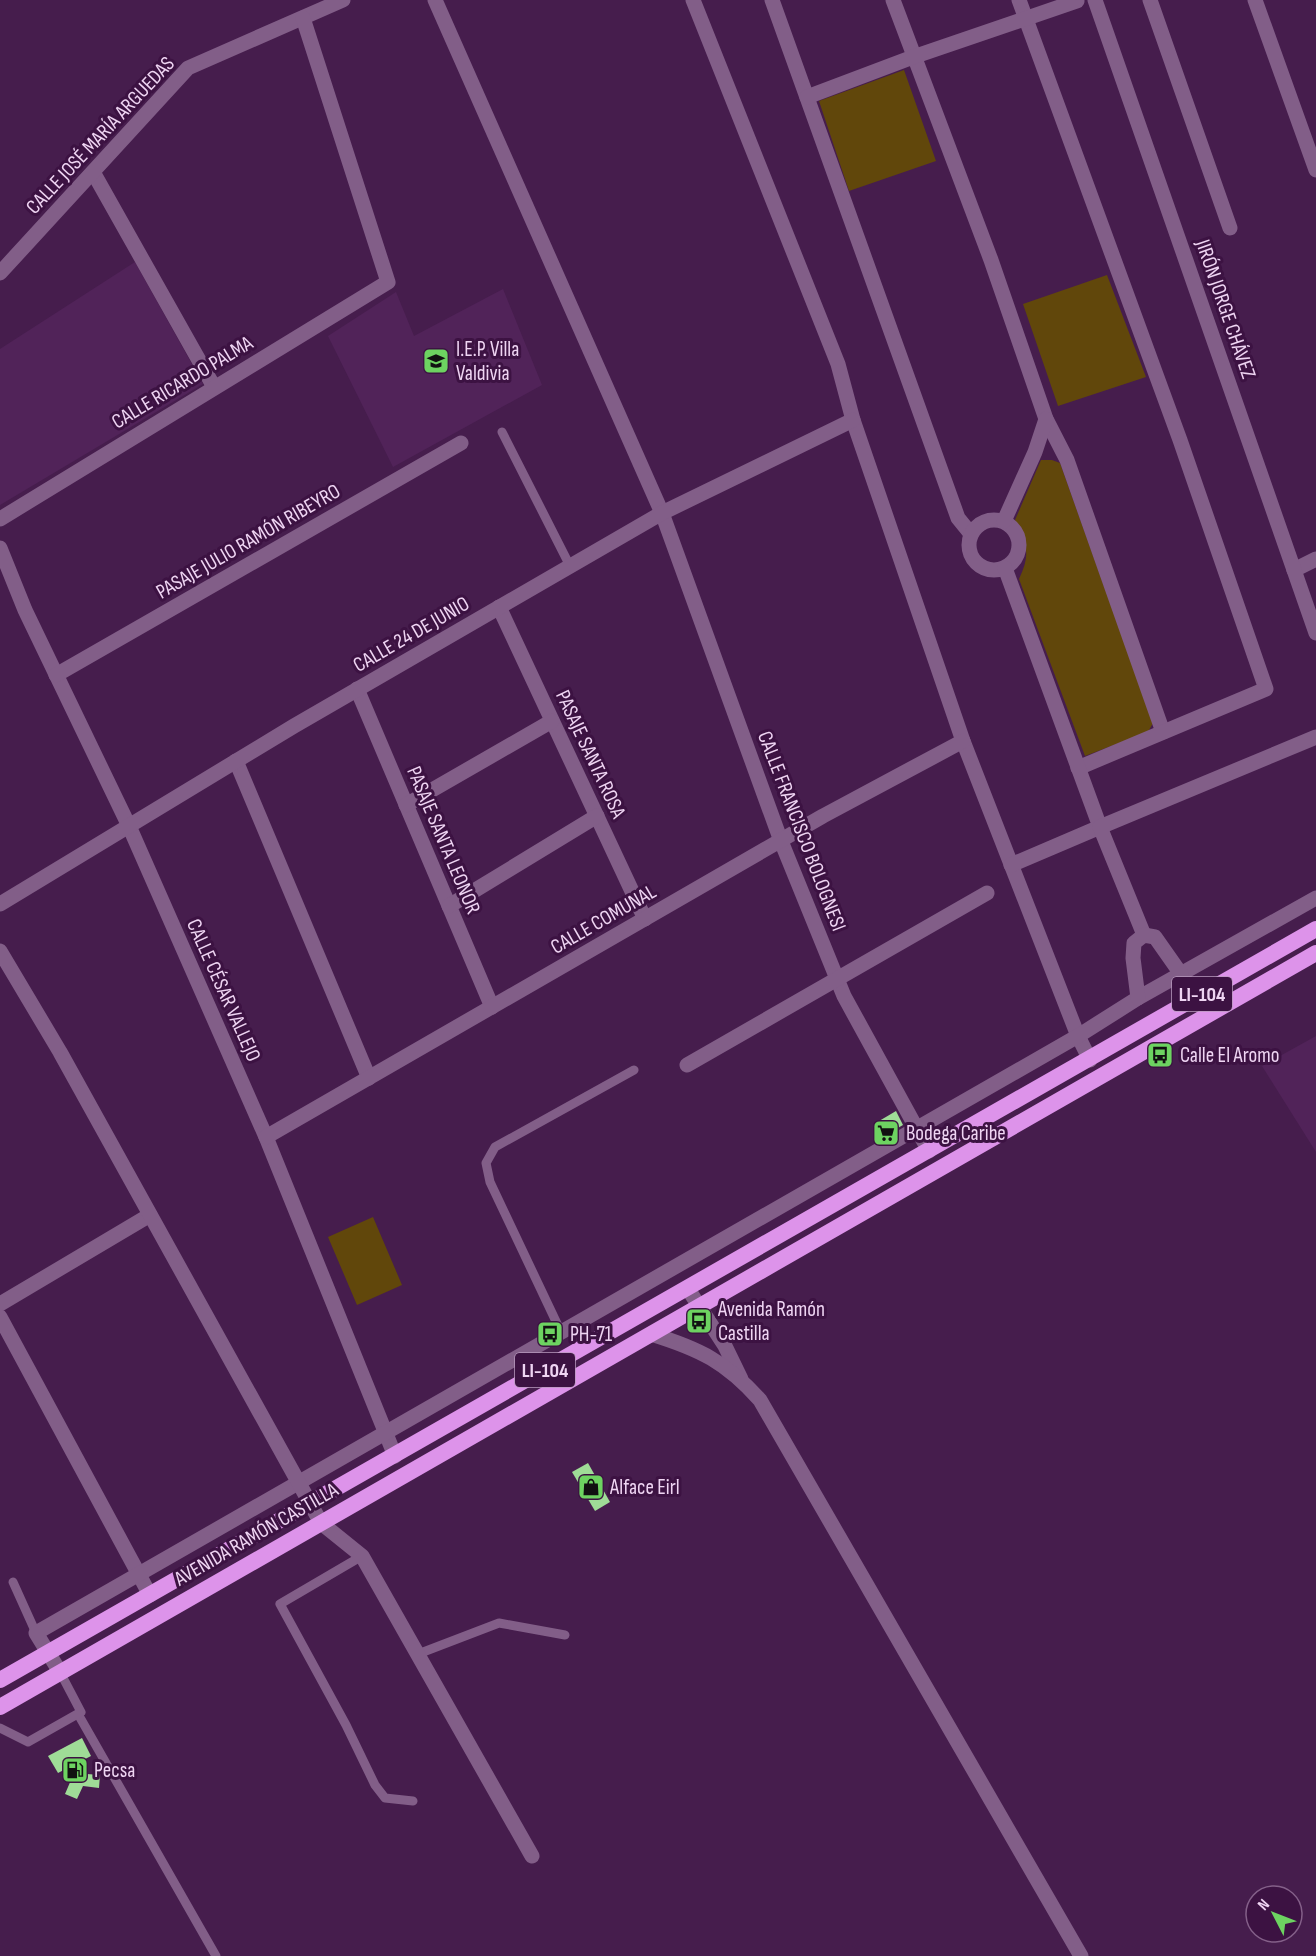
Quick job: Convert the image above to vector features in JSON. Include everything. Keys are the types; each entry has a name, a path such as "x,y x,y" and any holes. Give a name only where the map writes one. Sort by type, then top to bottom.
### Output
{"highway":[{"name":"AVENIDA RAMÓN CASTILLA","path":"0,1680 1316,929"},
{"name":"AVENIDA RAMÓN CASTILLA","path":"0,1707 1316,953"}],"street":[{"name":"CALLE JOSÉ MARÍA ARGUEDAS","path":"0,273 188,68 343,0"},
{"name":"CALLE FRANCISCO BOLOGNESI","path":"435,0 662,513 781,841 844,996 929,1151"},
{"path":"693,0 838,364 853,420 963,741 1078,1036 1090,1060"},
{"path":"772,0 958,518 971,534"},
{"path":"893,0 991,260 1042,401 1046,419 1067,460 1163,732"},
{"path":"1019,0 1180,440 1266,689 1078,768"},
{"name":"JIRÓN JORGE CHÁVEZ","path":"1095,0 1316,633"},
{"path":"1150,0 1230,228"},
{"path":"1255,0 1316,170"},
{"path":"807,98 914,57 1077,1"},
{"name":"CALLE RICARDO PALMA","path":"0,519 388,282 303,18"},
{"path":"93,172 214,387"},
{"path":"1004,521 1035,452 1046,419"},
{"name":"CALLE 24 DE JUNIO","path":"0,904 357,689 662,513 853,420"},
{"name":"PASAJE JULIO RAMÓN RIBEYRO","path":"56,675 461,443"},
{"path":"997,519 1004,521 1011,526 1019,540 1017,556 1005,568 990,570 976,563 969,549 971,534 982,523 997,519"},
{"name":"CALLE CÉSAR VALLEJO","path":"0,548 25,610 129,826 266,1137 395,1456"},
{"path":"1294,570 1316,560"},
{"path":"1005,568 1100,827 1144,935"},
{"name":"PASAJE SANTA ROSA","path":"499,607 645,919"},
{"name":"PASAJE SANTA LEONOR","path":"357,689 492,1007"},
{"path":"406,805 552,721"},
{"path":"1011,865 1316,737"},
{"name":"CALLE COMUNAL","path":"266,1137 781,841 963,741"},
{"path":"236,761 369,1078"},
{"path":"449,906 597,816"},
{"path":"687,1065 987,893"},
{"path":"60,1672 36,1633 1078,1036 1138,998 1316,898"},
{"path":"1138,998 1133,958 1134,943 1144,935 1155,937 1196,997"},
{"path":"0,951 60,1052 321,1523 362,1556 532,1856"},
{"path":"0,1304 150,1215"},
{"path":"754,1221 767,1244"},
{"path":"688,1289 724,1346 741,1379"},
{"path":"0,1317 150,1594"},
{"path":"561,1332 573,1354"},
{"path":"651,1334 685,1345 708,1356 741,1379 760,1400 1081,1956"}],"lane":[{"path":"502,432 570,566"},
{"path":"561,1332 490,1182 486,1162 495,1147 634,1070"},
{"path":"362,1556 280,1604 346,1725 375,1785 386,1798 413,1800"},
{"path":"13,1581 36,1633"},
{"path":"418,1654 499,1623 565,1635"},
{"path":"0,1728 28,1742 81,1712 60,1672"},
{"path":"78,1714 216,1956"}],"shaded area":[{"path":"904,70 936,161 849,191 819,101"},
{"path":"135,262 203,384 0,505 0,349"},
{"path":"1107,275 1146,377 1058,406 1023,304"},
{"name":"I.E.P. Villa Valdivia","path":"503,289 542,385 393,467 328,336 396,292 414,336"},
{"path":"1041,460 1060,463 1153,723 1148,732 1085,756 1019,579 1025,563 1026,549 1015,520"},
{"path":"1316,1036 1316,1152 1262,1066"},
{"path":"373,1217 402,1285 357,1305 328,1237"}],"building":[{"path":"896,1111 903,1125 882,1137 874,1124"},
{"name":"Alface Eirl","path":"588,1463 610,1502 595,1511 572,1472"},
{"path":"82,1738 91,1756 58,1773 48,1756"},
{"path":"74,1773 100,1775 99,1788 83,1786 77,1799 65,1794"}],"place":[{"name":"I.E.P. Villa Valdivia","path":"436,361"},
{"name":"Calle El Aromo","path":"1160,1055"},
{"name":"Bodega Caribe","path":"886,1133"},
{"name":"Avenida Ramón Castilla","path":"699,1321"},
{"name":"PH-71","path":"550,1334"},
{"name":"Alface Eirl","path":"591,1487"},
{"name":"Pecsa","path":"75,1770"}]}
